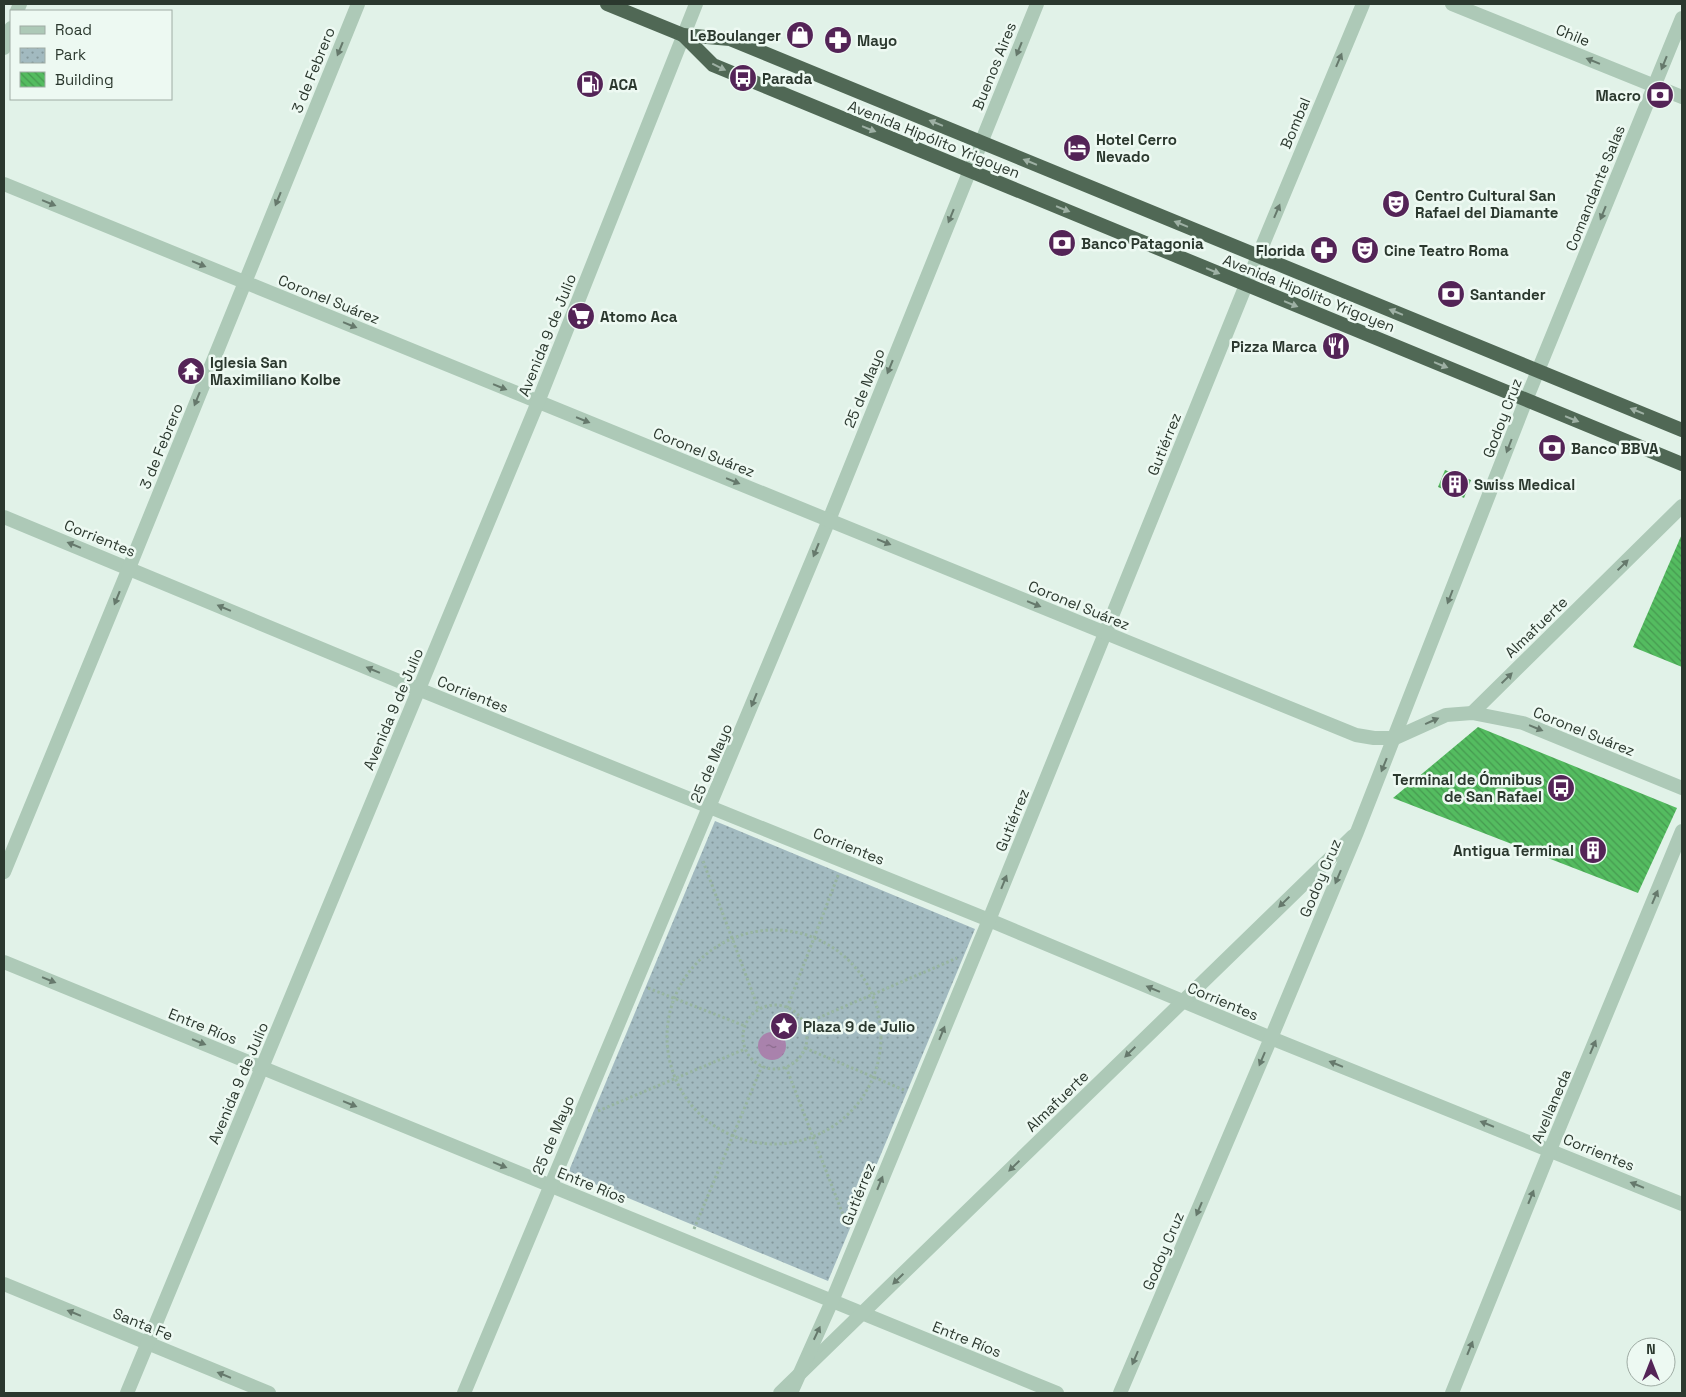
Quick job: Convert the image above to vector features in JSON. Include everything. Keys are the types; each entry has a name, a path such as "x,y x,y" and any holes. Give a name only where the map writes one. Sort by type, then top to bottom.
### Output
{"highway":[{"name":"Avenida Hipólito Yrigoyen","path":"607,4 683,35 730,38 1682,430"},
{"name":"Avenida Hipólito Yrigoyen","path":"683,35 713,66 1682,464"}],"street":[{"name":"3 de Febrero","path":"4,872 358,4"},
{"name":"Avenida 9 de Julio","path":"127,1393 538,402 696,4"},
{"name":"Buenos Aires","path":"981,142 1037,4"},
{"name":"Bombal","path":"1258,256 1363,4"},
{"name":"Chile","path":"1452,4 1682,97"},
{"name":"Comandante Salas","path":"1538,371 1682,18"},
{"path":"4,48 10,31"},
{"name":"25 de Mayo","path":"464,1393 829,520 981,142"},
{"name":"Coronel Suárez","path":"4,184 1356,735 1374,738 1394,738"},
{"name":"Gutiérrez","path":"790,1393 832,1301 989,920 1258,256"},
{"name":"Godoy Cruz","path":"1120,1393 1357,832 1538,371"},
{"name":"Almafuerte","path":"1472,713 1682,506"},
{"name":"Corrientes","path":"4,517 418,689 710,806 1271,1038 1682,1204"},
{"name":"Coronel Suárez","path":"1472,713 1523,723 1682,788"},
{"path":"1394,738 1446,714 1472,713"},
{"name":"Avellaneda","path":"1452,1393 1682,831"},
{"name":"Almafuerte","path":"780,1393 1357,832"},
{"name":"Entre Ríos","path":"4,962 1057,1393"},
{"name":"Santa Fe","path":"4,1284 270,1393"}],"path":[{"path":"701,855 759,1010"},
{"path":"787,1008 840,873"},
{"path":"787,930 815,937 839,951 859,970 874,994 881,1022 882,1050 874,1077 860,1103 839,1123 813,1137 787,1144 778,1144 760,1143 733,1136 709,1122 689,1103 675,1079 668,1052 667,1025 674,998 688,973 701,959 732,938 759,931 787,930"},
{"path":"804,1024 964,956"},
{"path":"646,987 746,1026"},
{"path":"768,1006 787,1008 794,1012 804,1024 806,1032 805,1048 801,1056 786,1067 770,1069 755,1062 746,1049 744,1034 746,1026 751,1017 759,1010 768,1006"},
{"path":"805,1048 907,1091"},
{"path":"593,1114 746,1049"},
{"path":"687,1242 696,1226 762,1066"},
{"path":"786,1067 849,1230"}],"green space":[{"path":"715,821 975,929 828,1281 568,1173"}],"water":[{"path":"772,1032 782,1036 786,1046 782,1056 772,1060 762,1056 758,1046 762,1036"}],"building":[{"name":"Swiss Medical","path":"1445,470 1471,480 1464,498 1438,487"},
{"path":"1682,534 1682,667 1633,647"},
{"name":"Antigua Terminal","path":"1478,727 1677,808 1638,893 1393,798"}],"place":[{"name":"LeBoulanger","path":"800,35"},
{"name":"Mayo","path":"838,40"},
{"name":"Parada","path":"743,78"},
{"name":"ACA","path":"590,84"},
{"name":"Macro","path":"1660,95"},
{"name":"Hotel Cerro Nevado","path":"1077,148"},
{"name":"Centro Cultural San Rafael del Diamante","path":"1396,204"},
{"name":"Banco Patagonia","path":"1062,243"},
{"name":"Florida","path":"1324,250"},
{"name":"Cine Teatro Roma","path":"1365,250"},
{"name":"Santander","path":"1451,294"},
{"name":"Atomo Aca","path":"581,316"},
{"name":"Pizza Marca","path":"1336,346"},
{"name":"Iglesia San Maximiliano Kolbe","path":"191,371"},
{"name":"Banco BBVA","path":"1552,448"},
{"name":"Swiss Medical","path":"1455,484"},
{"name":"Terminal de Ómnibus de San Rafael","path":"1561,788"},
{"name":"Antigua Terminal","path":"1593,850"},
{"name":"Plaza 9 de Julio","path":"784,1026"}]}
